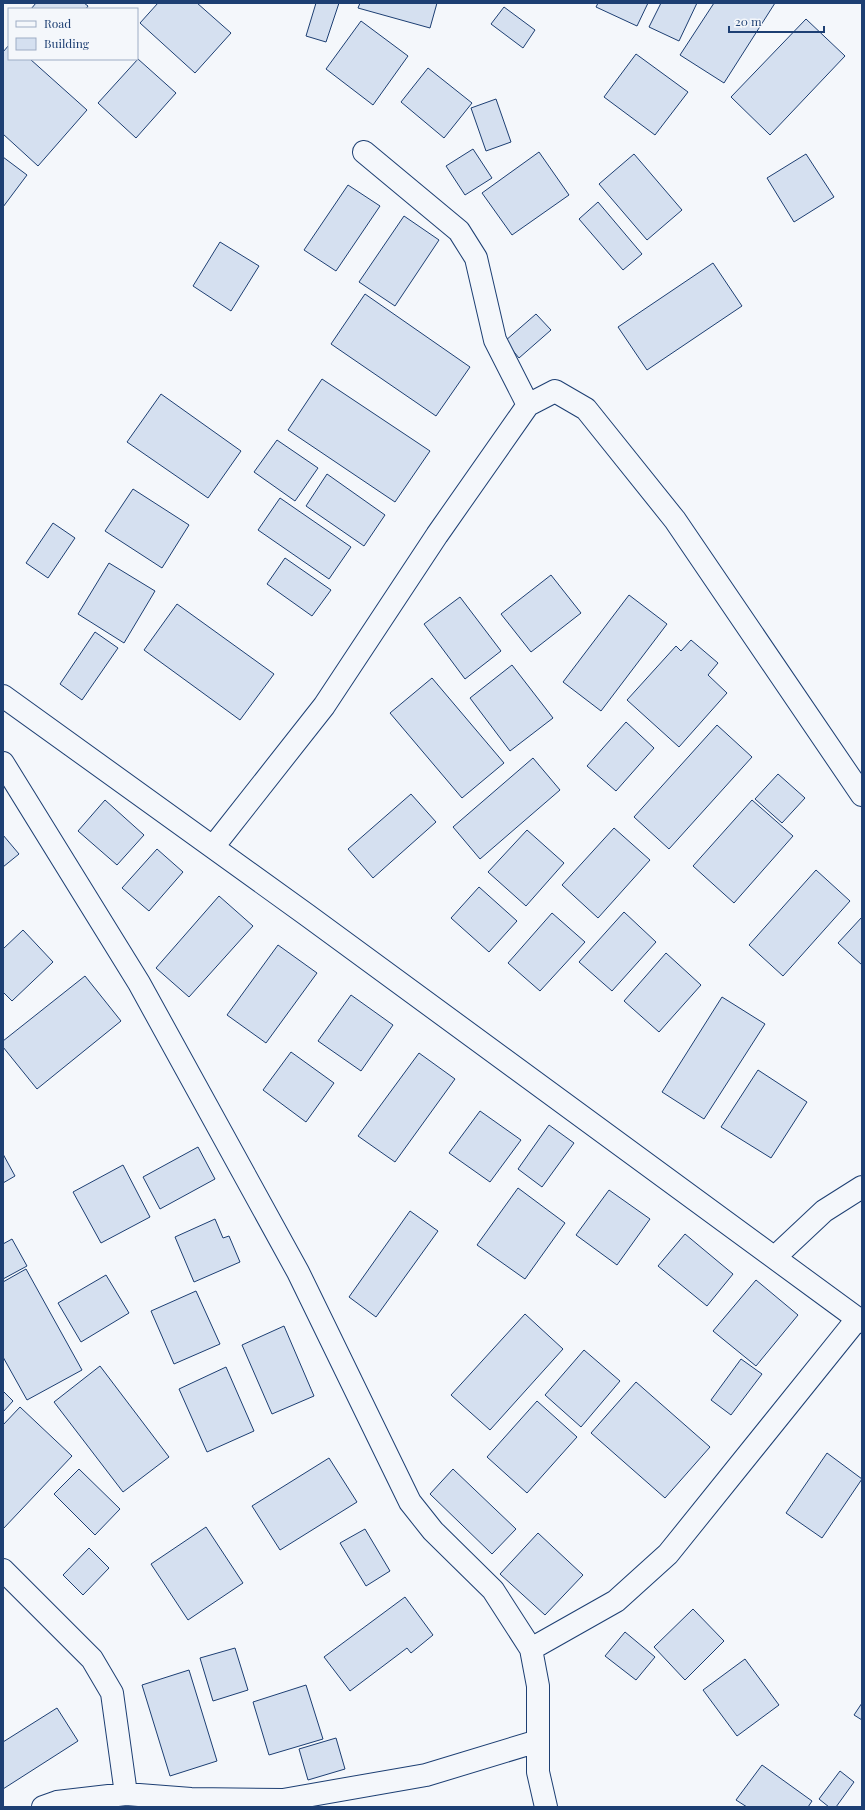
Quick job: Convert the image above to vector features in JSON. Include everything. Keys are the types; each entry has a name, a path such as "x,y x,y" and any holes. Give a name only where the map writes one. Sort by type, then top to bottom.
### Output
{"street":[{"path":"364,152 459,231 476,258 495,340 528,405"},
{"path":"213,847 324,706 437,535 528,405 555,391 586,409 675,520 862,795"},
{"path":"3,696 213,847 860,1320 668,1554 616,1601 531,1649"},
{"path":"3,763 139,983 287,1251 410,1502 433,1530 493,1590 531,1649 538,1686 538,1772 546,1807"},
{"path":"775,1257 824,1210 862,1187"},
{"path":"3,1570 92,1660 112,1693 126,1794"},
{"path":"43,1807 58,1802 126,1794 191,1799 283,1800 426,1775 538,1741"}],"building":[{"path":"36,3 84,3 88,6 87,8 32,8"},
{"path":"158,3 197,3 231,33 195,73 140,23"},
{"path":"316,3 339,3 326,42 306,36"},
{"path":"360,3 437,3 430,28 358,8"},
{"path":"598,3 648,3 637,26 596,7"},
{"path":"661,3 697,3 679,41 649,27"},
{"path":"714,3 775,3 724,83 680,55"},
{"path":"504,7 535,30 523,48 491,24"},
{"path":"806,19 845,56 770,135 731,97"},
{"path":"361,21 408,56 373,105 326,69"},
{"path":"8,46 8,60 31,60 87,110 38,166 3,134 3,52"},
{"path":"636,54 688,92 655,135 604,97"},
{"path":"138,59 176,93 136,138 98,103"},
{"path":"428,68 472,103 444,138 401,102"},
{"path":"496,99 511,142 486,151 471,108"},
{"path":"473,149 492,178 465,195 446,166"},
{"path":"539,152 569,195 512,235 482,193"},
{"path":"634,154 682,210 647,240 599,184"},
{"path":"806,154 834,197 794,222 767,178"},
{"path":"3,157 27,175 3,207"},
{"path":"348,185 380,206 336,271 304,250"},
{"path":"598,202 642,254 623,270 579,219"},
{"path":"404,216 439,240 395,306 359,282"},
{"path":"220,242 259,266 231,311 193,286"},
{"path":"713,263 742,306 647,370 618,327"},
{"path":"365,294 470,367 436,416 331,344"},
{"path":"536,314 551,330 519,358 505,341"},
{"path":"322,379 430,451 395,502 288,430"},
{"path":"161,394 241,451 208,498 127,442"},
{"path":"277,440 318,468 295,501 254,472"},
{"path":"327,474 385,515 364,546 306,506"},
{"path":"133,489 189,525 162,568 105,531"},
{"path":"280,498 351,547 329,579 258,530"},
{"path":"53,523 75,538 48,578 26,563"},
{"path":"285,558 331,590 312,616 267,584"},
{"path":"109,563 155,591 124,643 78,614"},
{"path":"551,575 581,613 531,652 501,614"},
{"path":"629,595 667,624 601,711 563,682"},
{"path":"460,597 501,651 465,679 424,624"},
{"path":"177,604 274,674 240,720 144,650"},
{"path":"95,632 118,648 82,700 60,684"},
{"path":"691,640 718,663 708,675 727,693 679,747 627,700 676,646 681,651"},
{"path":"512,665 553,718 510,751 470,698"},
{"path":"432,678 504,763 462,798 390,713"},
{"path":"626,722 654,748 616,791 587,766"},
{"path":"717,725 752,757 669,849 634,817"},
{"path":"533,758 560,790 480,859 453,827"},
{"path":"778,774 805,798 782,823 755,799"},
{"path":"411,794 436,822 373,878 348,849"},
{"path":"105,800 144,835 117,865 78,831"},
{"path":"752,800 793,836 734,903 693,866"},
{"path":"614,828 650,860 598,918 562,885"},
{"path":"527,830 564,863 526,906 488,872"},
{"path":"3,835 19,854 3,867"},
{"path":"157,849 183,872 149,911 122,888"},
{"path":"816,870 850,901 783,976 749,945"},
{"path":"479,887 517,921 489,952 451,918"},
{"path":"219,896 253,926 189,997 156,968"},
{"path":"624,912 656,942 612,991 579,962"},
{"path":"552,913 585,942 540,991 508,963"},
{"path":"862,917 862,965 838,943"},
{"path":"23,930 53,962 12,1001 3,992 3,949"},
{"path":"278,945 317,973 266,1043 227,1015"},
{"path":"666,953 701,985 659,1032 624,1001"},
{"path":"85,976 121,1021 37,1089 3,1047 3,1041"},
{"path":"351,995 393,1025 361,1071 318,1041"},
{"path":"722,997 765,1024 704,1119 662,1092"},
{"path":"291,1052 334,1083 306,1122 263,1090"},
{"path":"419,1053 455,1079 395,1162 358,1136"},
{"path":"758,1070 807,1102 771,1158 721,1127"},
{"path":"480,1111 521,1140 490,1182 449,1153"},
{"path":"549,1125 574,1143 542,1187 518,1169"},
{"path":"198,1147 215,1179 160,1209 143,1177"},
{"path":"3,1154 15,1176 3,1183"},
{"path":"123,1165 150,1217 101,1243 73,1192"},
{"path":"518,1188 565,1223 525,1279 477,1245"},
{"path":"609,1190 650,1219 617,1265 576,1235"},
{"path":"410,1211 438,1231 376,1317 349,1297"},
{"path":"215,1219 223,1238 229,1236 240,1262 194,1282 175,1237"},
{"path":"685,1234 733,1274 707,1306 658,1266"},
{"path":"12,1239 27,1266 3,1279 3,1244"},
{"path":"26,1269 82,1370 27,1400 3,1357 3,1282"},
{"path":"106,1275 129,1313 81,1342 58,1303"},
{"path":"756,1280 798,1315 756,1366 713,1331"},
{"path":"196,1291 220,1344 174,1364 151,1311"},
{"path":"525,1314 563,1349 490,1430 451,1395"},
{"path":"284,1326 314,1396 272,1414 242,1345"},
{"path":"584,1350 620,1381 581,1427 545,1395"},
{"path":"741,1359 762,1374 731,1415 711,1400"},
{"path":"100,1366 169,1457 123,1492 54,1402"},
{"path":"226,1367 254,1431 207,1452 179,1389"},
{"path":"636,1382 710,1447 665,1498 591,1433"},
{"path":"3,1391 13,1401 3,1412"},
{"path":"537,1401 577,1437 527,1493 487,1457"},
{"path":"20,1407 72,1456 3,1529 3,1425"},
{"path":"827,1453 862,1479 822,1538 786,1513"},
{"path":"329,1458 357,1502 280,1550 252,1506"},
{"path":"79,1469 120,1509 95,1535 54,1494"},
{"path":"453,1469 516,1529 492,1554 430,1494"},
{"path":"206,1527 243,1583 188,1620 151,1564"},
{"path":"365,1529 390,1571 366,1586 340,1543"},
{"path":"538,1533 583,1575 545,1615 500,1574"},
{"path":"89,1548 109,1568 83,1595 63,1575"},
{"path":"405,1597 433,1635 411,1653 407,1648 350,1691 324,1657"},
{"path":"693,1609 724,1641 685,1680 654,1647"},
{"path":"625,1632 655,1657 636,1680 605,1656"},
{"path":"235,1648 248,1690 213,1701 200,1658"},
{"path":"745,1659 779,1705 737,1736 703,1690"},
{"path":"189,1670 217,1761 170,1776 142,1685"},
{"path":"306,1685 323,1739 269,1755 253,1702"},
{"path":"862,1703 862,1720 854,1715"},
{"path":"57,1708 78,1741 3,1789 3,1742"},
{"path":"336,1738 345,1769 308,1780 299,1749"},
{"path":"762,1765 812,1801 808,1807 747,1807 736,1800"},
{"path":"840,1771 854,1782 836,1807 829,1807 819,1799"}]}
